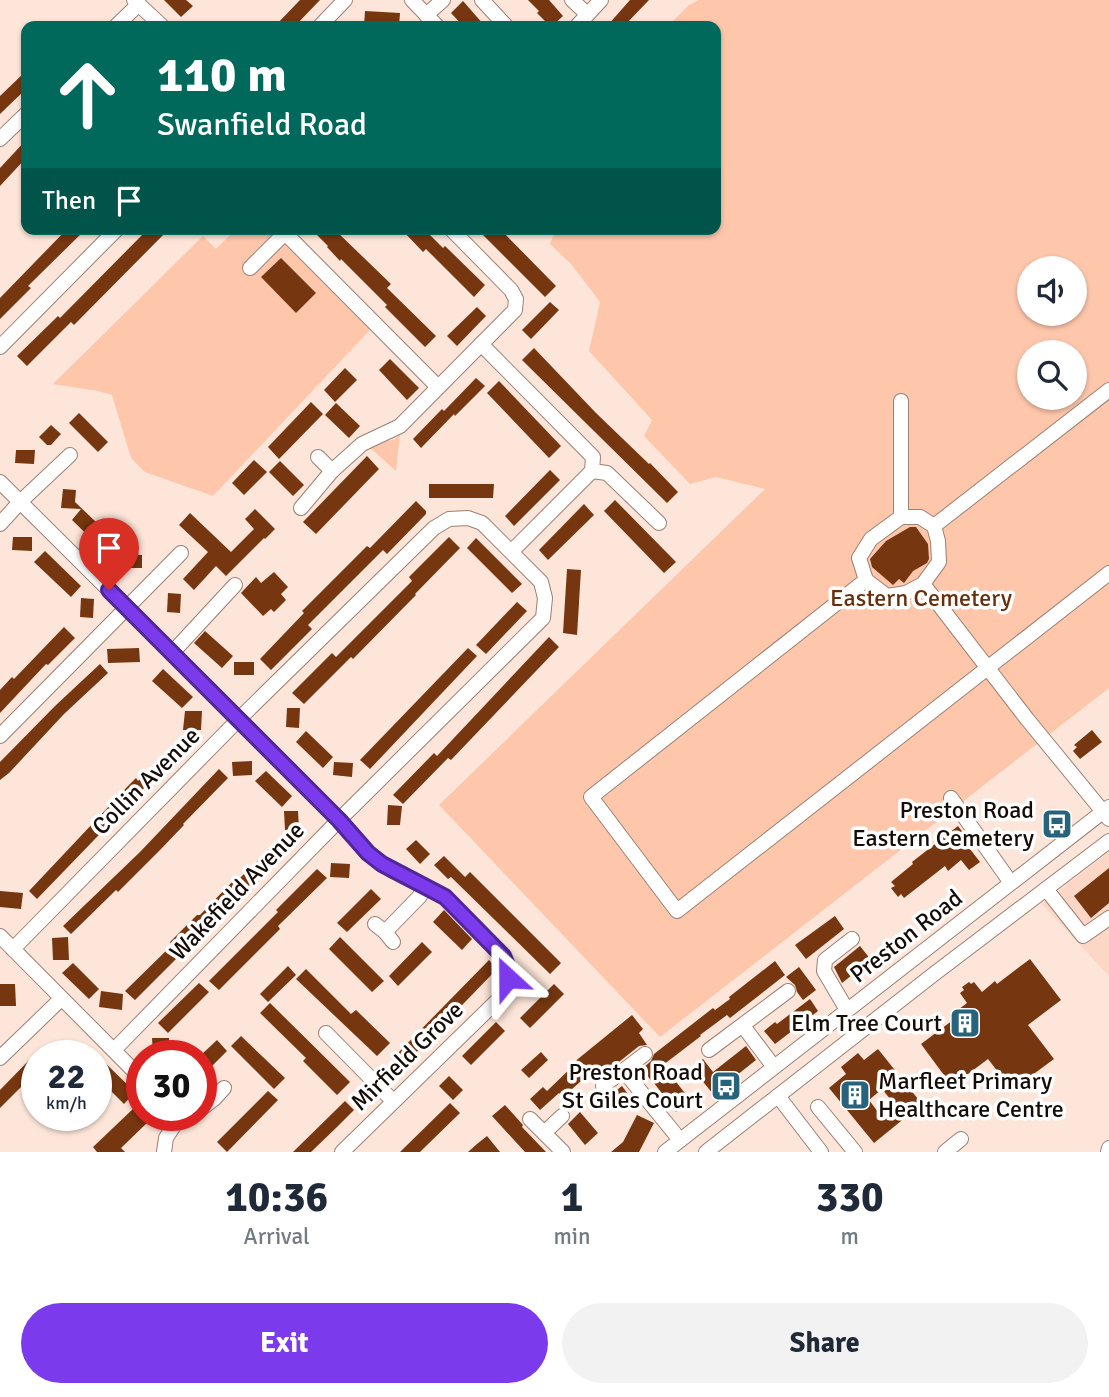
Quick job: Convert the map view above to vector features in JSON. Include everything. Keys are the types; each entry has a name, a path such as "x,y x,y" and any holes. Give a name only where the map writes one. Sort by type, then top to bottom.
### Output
{"street":[{"path":"325,21 345,0"},
{"path":"412,0 431,21"},
{"path":"426,15 443,0"},
{"path":"482,0 501,21"},
{"path":"572,0 582,20 600,0"},
{"path":"120,21 136,2 157,21"},
{"path":"0,139 21,119"},
{"path":"0,347 111,235"},
{"path":"250,268 279,235"},
{"path":"287,235 438,387"},
{"path":"301,508 332,471 362,444 400,426 515,310 516,299 511,290 457,235"},
{"path":"481,344 593,457 592,471 512,551"},
{"path":"934,526 1109,390"},
{"path":"901,401 901,517"},
{"path":"0,524 70,455"},
{"path":"318,457 332,471"},
{"path":"592,471 607,473 659,523"},
{"name":"Mirfield Grove","path":"0,482 239,719 368,853 391,870 445,897 503,956 508,968 503,995 342,1152"},
{"path":"901,517 920,517 934,526 939,541 939,562 923,584 906,593 887,596 866,580 859,558 871,539 901,517"},
{"name":"Collin Avenue","path":"13,949 239,719 434,528 449,519 468,518 482,523 512,551"},
{"name":"Wakefield Avenue","path":"114,1050 339,820 543,618 545,598 541,582 512,551"},
{"path":"0,736 181,553"},
{"path":"866,580 590,797 677,911 1109,573"},
{"path":"923,584 1027,719 1107,813"},
{"path":"172,653 235,585"},
{"path":"951,798 1012,883"},
{"name":"Preston Road","path":"664,1152 1012,883 1107,813"},
{"name":"Preston Road","path":"706,1152 1109,841"},
{"path":"384,933 420,896 425,886"},
{"path":"1046,889 1083,936 1109,918"},
{"path":"0,936 126,1062"},
{"path":"847,1010 824,971 825,960 852,939"},
{"path":"918,955 934,974"},
{"path":"709,1050 788,991"},
{"path":"0,1058 61,999"},
{"path":"743,1026 774,1067"},
{"path":"326,1033 393,1101"},
{"path":"603,1086 645,1054"},
{"path":"624,1071 680,1140"},
{"path":"217,1096 225,1089"},
{"path":"778,1096 819,1149 838,1131"},
{"path":"818,1107 855,1152"},
{"path":"544,1133 562,1116"},
{"path":"530,1119 563,1152"},
{"path":"164,1152 166,1138 170,1131"},
{"path":"945,1152 961,1139"}],"shaded area":[{"path":"1109,852 1109,976 1042,904"}],"green space":[{"name":"Eastern Cemetery","path":"698,0 1109,0 1109,688 660,1037 439,805 765,489 716,477 690,484 644,436 652,420 589,351 600,302 571,264 550,244 554,235 721,235 721,21 673,21"},
{"path":"230,235 278,235 371,329 213,496 145,472 131,458 112,395 53,384 203,236 216,249"},
{"path":"400,434 396,471 368,446 395,439"}],"building":[{"path":"164,0 186,0 193,6 181,17"},
{"path":"300,0 320,0 300,21 280,21"},
{"path":"528,0 549,0 563,16 558,21 545,21 537,13 539,11"},
{"path":"630,0 649,0 629,21 611,21"},
{"path":"463,1 481,21 458,21 451,13"},
{"path":"365,11 400,13 399,21 364,21"},
{"path":"21,76 21,94 0,114 0,96"},
{"path":"21,145 21,163 0,186 0,168"},
{"path":"61,235 80,235 28,286 31,288 0,319 0,298"},
{"path":"142,235 163,235 74,325 71,322 27,366 17,356 58,316 60,318"},
{"path":"317,235 340,235 391,284 387,288 436,336 425,347"},
{"path":"407,235 430,235 485,285 474,297 426,249 423,252"},
{"path":"483,235 506,235 556,286 545,297"},
{"path":"281,258 316,293 296,313 261,277"},
{"path":"550,302 559,310 531,339 522,330"},
{"path":"477,307 486,316 457,346 447,336"},
{"path":"534,348 596,413 678,492 667,503 522,360"},
{"path":"390,359 419,388 407,400 379,370"},
{"path":"345,368 357,380 335,402 324,390"},
{"path":"476,378 485,386 421,448 413,439"},
{"path":"499,381 561,446 549,458 487,393"},
{"path":"311,402 323,414 279,459 268,447"},
{"path":"336,403 360,426 349,438 325,415"},
{"path":"79,413 108,442 98,452 69,423"},
{"path":"51,425 61,434 51,445 47,445 39,437"},
{"path":"16,450 35,450 34,464 15,463"},
{"path":"367,456 379,469 316,534 303,522"},
{"path":"254,460 267,472 244,495 232,483"},
{"path":"280,461 304,485 293,496 269,472"},
{"path":"550,470 560,480 514,526 505,516"},
{"path":"429,484 494,484 493,498 429,498"},
{"path":"63,489 76,490 75,502 119,544 108,555 72,520 81,509 61,508"},
{"path":"615,500 676,562 664,573 604,511"},
{"path":"416,501 426,514 387,554 383,550 308,625 312,629 271,670 260,659 304,613 302,611"},
{"path":"584,504 594,515 548,560 539,550"},
{"path":"255,509 275,529 226,576 216,566 194,590 183,579 208,552 179,525 190,513 231,552 254,529 245,519"},
{"path":"910,527 916,527 928,544 929,559 913,571 904,583 899,579 893,585 872,567 870,559 886,541"},
{"path":"13,537 32,537 32,551 12,550"},
{"path":"449,537 460,548 353,659 351,657 304,704 292,693 332,653 336,657 412,581 409,577"},
{"path":"476,538 522,584 512,593 467,548"},
{"path":"45,551 81,586 71,597 34,562"},
{"path":"123,554 142,555 142,568 122,568"},
{"path":"567,569 581,570 577,635 563,633"},
{"path":"274,572 288,587 281,594 286,600 274,612 271,609 263,616 241,593 256,577 261,583"},
{"path":"168,593 181,594 180,613 167,612"},
{"path":"81,598 94,599 93,618 80,617"},
{"path":"517,602 527,611 486,654 476,645"},
{"path":"64,627 75,638 46,664 0,713 0,690"},
{"path":"205,631 233,656 222,668 194,643"},
{"path":"549,637 559,647 451,760 448,758 403,804 393,795 434,753 437,756"},
{"path":"139,648 140,662 108,663 107,649"},
{"path":"468,648 477,656 370,769 360,760"},
{"path":"234,662 254,662 254,675 234,675"},
{"path":"100,664 108,673 0,780 0,762"},
{"path":"163,669 193,697 182,708 152,681"},
{"path":"287,708 300,708 299,728 286,727"},
{"path":"185,711 202,711 201,730 183,730"},
{"path":"1092,730 1102,742 1080,759 1073,751 1077,747 1074,745"},
{"path":"306,731 333,757 323,768 296,742"},
{"path":"184,735 193,743 152,784 150,782 37,899 29,891 128,786 136,778 138,781"},
{"path":"252,761 252,775 233,776 232,762"},
{"path":"334,762 353,763 352,777 333,775"},
{"path":"219,769 228,778 118,892 116,890 71,934 63,926 140,852"},
{"path":"266,771 292,796 282,807 255,781"},
{"path":"388,805 402,806 400,825 387,825"},
{"path":"284,811 298,811 299,830 285,830"},
{"path":"958,826 973,846 970,849 980,862 969,870 961,860 948,871 945,866 904,898 901,894 898,897 891,888 895,886 891,882"},
{"path":"283,835 292,844 215,919 214,917 135,1000 125,991 172,945 170,942 197,915 234,880 236,882"},
{"path":"416,840 430,854 420,864 406,849"},
{"path":"444,856 465,877 470,872 561,963 550,974 451,877 448,879 434,865"},
{"path":"331,863 350,864 349,878 330,877"},
{"path":"1109,868 1109,903 1091,918 1074,896"},
{"path":"317,869 327,878 219,990 209,981"},
{"path":"371,889 381,899 347,932 337,923"},
{"path":"0,891 23,893 21,909 0,907"},
{"path":"444,910 472,939 462,950 433,922"},
{"path":"835,916 844,929 806,959 795,945"},
{"path":"68,937 69,960 53,960 52,938"},
{"path":"340,937 384,981 372,992 329,949"},
{"path":"422,942 432,952 398,986 389,976"},
{"path":"860,946 871,960 842,983 834,967"},
{"name":"Elm Tree Court","path":"1030,959 1061,1000 1028,1025 1054,1059 1012,1090 988,1059 952,1086 921,1044 957,1017 954,1013 967,1003 960,993 964,990 962,987 974,982 982,992"},
{"path":"489,960 497,969 407,1062 398,1053"},
{"path":"775,961 785,975 730,1018 727,1015 663,1065 691,1101 676,1112 655,1081 653,1083 642,1069 654,1054 713,1008 715,1010 730,999 729,997"},
{"path":"73,963 99,989 89,999 62,973"},
{"path":"288,966 296,975 268,1002 260,994"},
{"path":"799,967 816,990 803,1000 795,985 786,977"},
{"path":"306,969 351,1014 356,1010 390,1043 377,1056 296,979"},
{"path":"199,983 209,992 168,1033 158,1023"},
{"path":"0,984 15,984 16,1006 0,1006"},
{"path":"554,984 564,994 530,1028 520,1018"},
{"path":"101,991 123,994 122,1010 99,1007"},
{"path":"810,999 818,1011 775,1044 764,1031"},
{"path":"270,1003 350,1082 337,1095 303,1061 306,1058 260,1013"},
{"path":"632,1015 643,1029 639,1033 647,1045 639,1046 595,1081 589,1074 563,1097 559,1093 540,1110 530,1099 543,1087 547,1091 573,1063"},
{"path":"496,1022 505,1031 471,1065 462,1056"},
{"path":"241,1036 285,1078 274,1089 231,1046"},
{"path":"152,1038 169,1038 169,1040"},
{"path":"217,1040 227,1051 217,1061"},
{"path":"746,1046 756,1060 713,1094 692,1068 703,1059 713,1072"},
{"name":"Marfleet Primary Healthcare Centre","path":"878,1049 922,1104 874,1143 829,1088 846,1074 841,1067 858,1053 864,1060","holes":["882,1089 895,1105 881,1116 869,1100"]},
{"path":"541,1052 548,1060 529,1078 521,1070"},
{"path":"21,1068 21,1087 0,1108 0,1090"},
{"path":"112,1070 126,1083 124,1104 112,1092"},
{"path":"449,1076 463,1090 453,1100 439,1086"},
{"path":"622,1086 630,1100 619,1109 609,1096"},
{"path":"268,1091 278,1100 227,1152 217,1142"},
{"path":"345,1101 354,1110 337,1127 311,1152 293,1152"},
{"path":"450,1103 460,1113 420,1152 400,1152"},
{"path":"505,1105 546,1152 525,1152 492,1116"},
{"path":"580,1112 598,1133 585,1145 568,1124"},
{"path":"637,1115 654,1123 639,1152 611,1152 623,1142"},
{"path":"126,1116 126,1131 139,1131 121,1148 125,1152 97,1152 93,1147"},
{"path":"487,1136 500,1152 468,1152 477,1144"}],"place":[{"name":"Preston Road Eastern Cemetery","path":"1057,824"},
{"name":"Elm Tree Court","path":"965,1023"},
{"name":"Preston Road St Giles Court","path":"726,1086"},
{"name":"Marfleet Primary Healthcare Centre","path":"855,1095"}],"route":[{"path":"109,590 339,820 368,853 391,870 445,897 503,956 508,968 508,978"}]}
